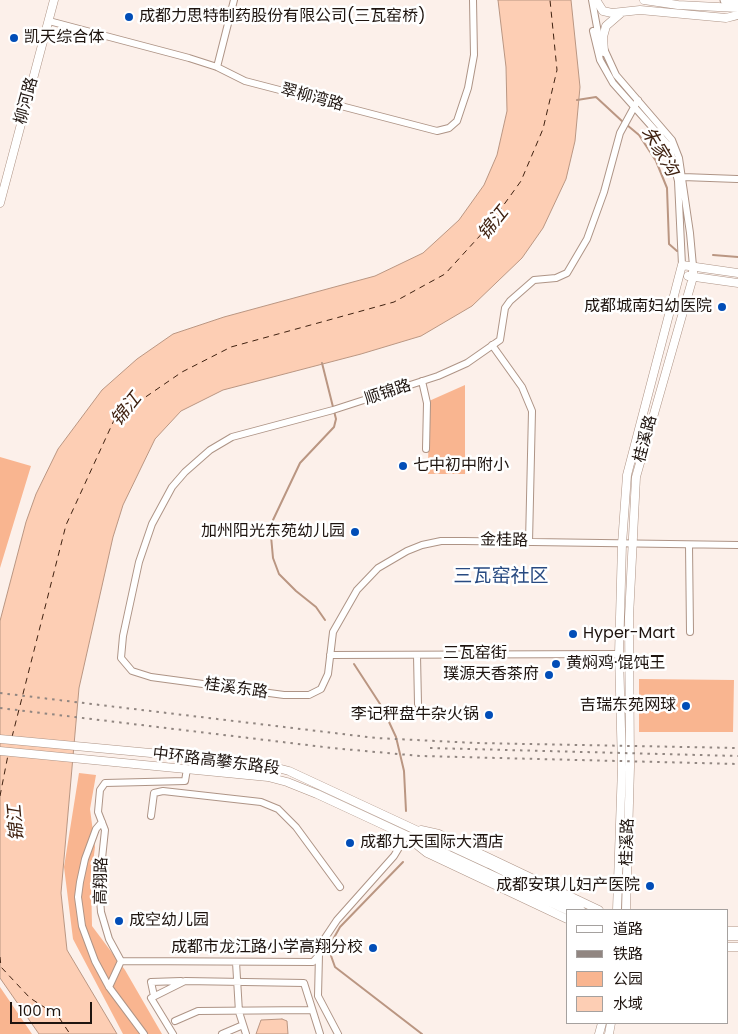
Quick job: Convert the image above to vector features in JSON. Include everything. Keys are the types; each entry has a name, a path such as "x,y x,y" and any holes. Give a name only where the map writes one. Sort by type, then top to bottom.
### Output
{"highway":[{"path":"725,0 738,2"}],"main road":[{"name":"柳河路","path":"0,203 54,0"},
{"path":"596,0 604,11 612,13 624,10 726,18 738,15"},
{"path":"644,0 678,5 738,8"},
{"path":"604,52 603,38 606,26 624,10"},
{"path":"682,265 738,273"},
{"name":"桂溪路","path":"617,909 622,767 620,654 622,544 627,475 682,275 682,265"},
{"name":"桂溪路","path":"626,909 630,767 629,617 636,477 693,277 692,266"},
{"path":"682,275 738,283"},
{"name":"中环路高攀东路段","path":"0,739 270,766 320,784 411,828 438,846 566,910"},
{"name":"中环路高攀东路段","path":"0,751 268,777 287,782 406,836 490,864 578,909"},
{"path":"411,828 439,834 597,909"},
{"path":"406,836 427,854 566,919"}],"street":[{"path":"218,67 234,0"},
{"name":"翠柳湾路","path":"49,21 218,67 245,81 437,131 449,128 457,120 472,71 474,55 473,0"},
{"name":"桂溪路","path":"590,0 598,38 604,52 616,75 669,146 675,163 682,227 682,265"},
{"name":"桂溪路","path":"590,0 600,60 613,82 636,102 672,140 683,177 692,266"},
{"name":"顺锦路","path":"121,658 123,636 139,562 152,524 172,487 185,472 210,450 232,437 335,410 422,382 467,363 492,345 502,336 505,308 516,295 534,280 561,276 573,263 587,239 623,128 636,102"},
{"path":"683,177 737,179"},
{"path":"492,345 522,387 532,411 529,542"},
{"path":"422,382 426,403 426,449"},
{"name":"金桂路","path":"330,655 333,632 357,590 378,568 406,551 441,541 738,546"},
{"path":"689,545 690,632"},
{"name":"三瓦窑街","path":"330,655 620,654"},
{"name":"桂溪东路","path":"121,658 132,670 151,677 284,695 309,695 321,689 328,674 330,655"},
{"path":"417,655 418,704"},
{"name":"高翔路","path":"121,961 109,938 101,912 99,887 105,830 98,812 100,790 105,783 185,782 187,769"},
{"path":"151,816 154,793 163,791 260,802 278,809 296,827 340,887"},
{"path":"102,822 96,829 85,859 78,897 82,926 95,961 144,1034"},
{"path":"338,1034 318,996 320,955 325,938 337,920 394,856 406,836"},
{"path":"110,986 121,961 312,962 320,955"},
{"path":"236,962 239,1012 246,1034"},
{"path":"154,996 185,981"},
{"path":"173,1034 151,998 154,996 151,982 304,983 320,1034"},
{"path":"175,1021 198,1011 312,1010"},
{"path":"222,1034 243,1025"}],"green space":[{"path":"465,385 465,474 428,474 429,401"},
{"path":"0,457 31,466 0,568"},
{"name":"吉瑞东苑网球","path":"639,679 734,680 733,732 639,732"},
{"path":"79,773 96,775 90,809 95,847 91,877 92,926 125,970 162,1034 123,1034 73,939 64,867"},
{"path":"0,987 32,1034 0,1034"}],"water":[{"name":"锦江","path":"498,0 571,0 580,87 575,141 566,179 543,228 522,258 472,306 421,336 361,354 223,390 181,411 155,439 123,505 113,537 79,688 61,893 67,950 117,1034 39,1034 0,978 0,621 26,522 36,494 58,449 102,390 137,359 173,334 224,317 375,276 423,253 459,220 484,185 497,155 507,111 506,67"},
{"path":"282,1019 287,1021 288,1034 256,1034 261,1020"}],"waterway":[{"name":"朱家沟","path":"577,100 596,97 623,122"},
{"name":"朱家沟","path":"627,125 639,135 656,161 667,188 669,244 677,251"},
{"name":"朱家沟","path":"713,255 738,257"},
{"path":"322,363 333,407"},
{"path":"325,620 316,607 279,574 273,558 271,536 273,520 300,463 334,427 336,419 334,411"},
{"path":"354,664 382,707 396,737 404,771 406,811"},
{"path":"403,862 340,927 331,943 330,953 335,967 422,1034"}],"ferry route":[{"path":"12,737 66,525 115,418 182,372 231,347 394,302 445,274 487,228 521,181 543,129 557,70 550,0"},
{"path":"0,796 8,755"},
{"path":"0,957 1,967 30,998 58,1016 70,1034"}],"railway":[{"path":"0,693 376,738 475,743 738,748"},
{"path":"0,708 332,748 420,756 738,764"},
{"path":"430,748 738,756"}],"place":[{"name":"成都力思特制药股份有限公司(三瓦窑桥)","path":"129,17"},
{"name":"凯天综合体","path":"14,38"},
{"name":"成都城南妇幼医院","path":"722,307"},
{"name":"七中初中附小","path":"403,466"},
{"name":"加州阳光东苑幼儿园","path":"355,532"},
{"name":"Hyper-Mart","path":"573,634"},
{"name":"黄焖鸡·馄饨王","path":"556,664"},
{"name":"璞源天香茶府","path":"549,675"},
{"name":"吉瑞东苑网球","path":"686,706"},
{"name":"李记秤盘牛杂火锅","path":"489,715"},
{"name":"成都九天国际大酒店","path":"350,843"},
{"name":"成都安琪儿妇产医院","path":"650,886"},
{"name":"成空幼儿园","path":"119,921"},
{"name":"成都市龙江路小学高翔分校","path":"373,948"}],"district":[{"name":"三瓦窑社区","path":"501,577"}]}
